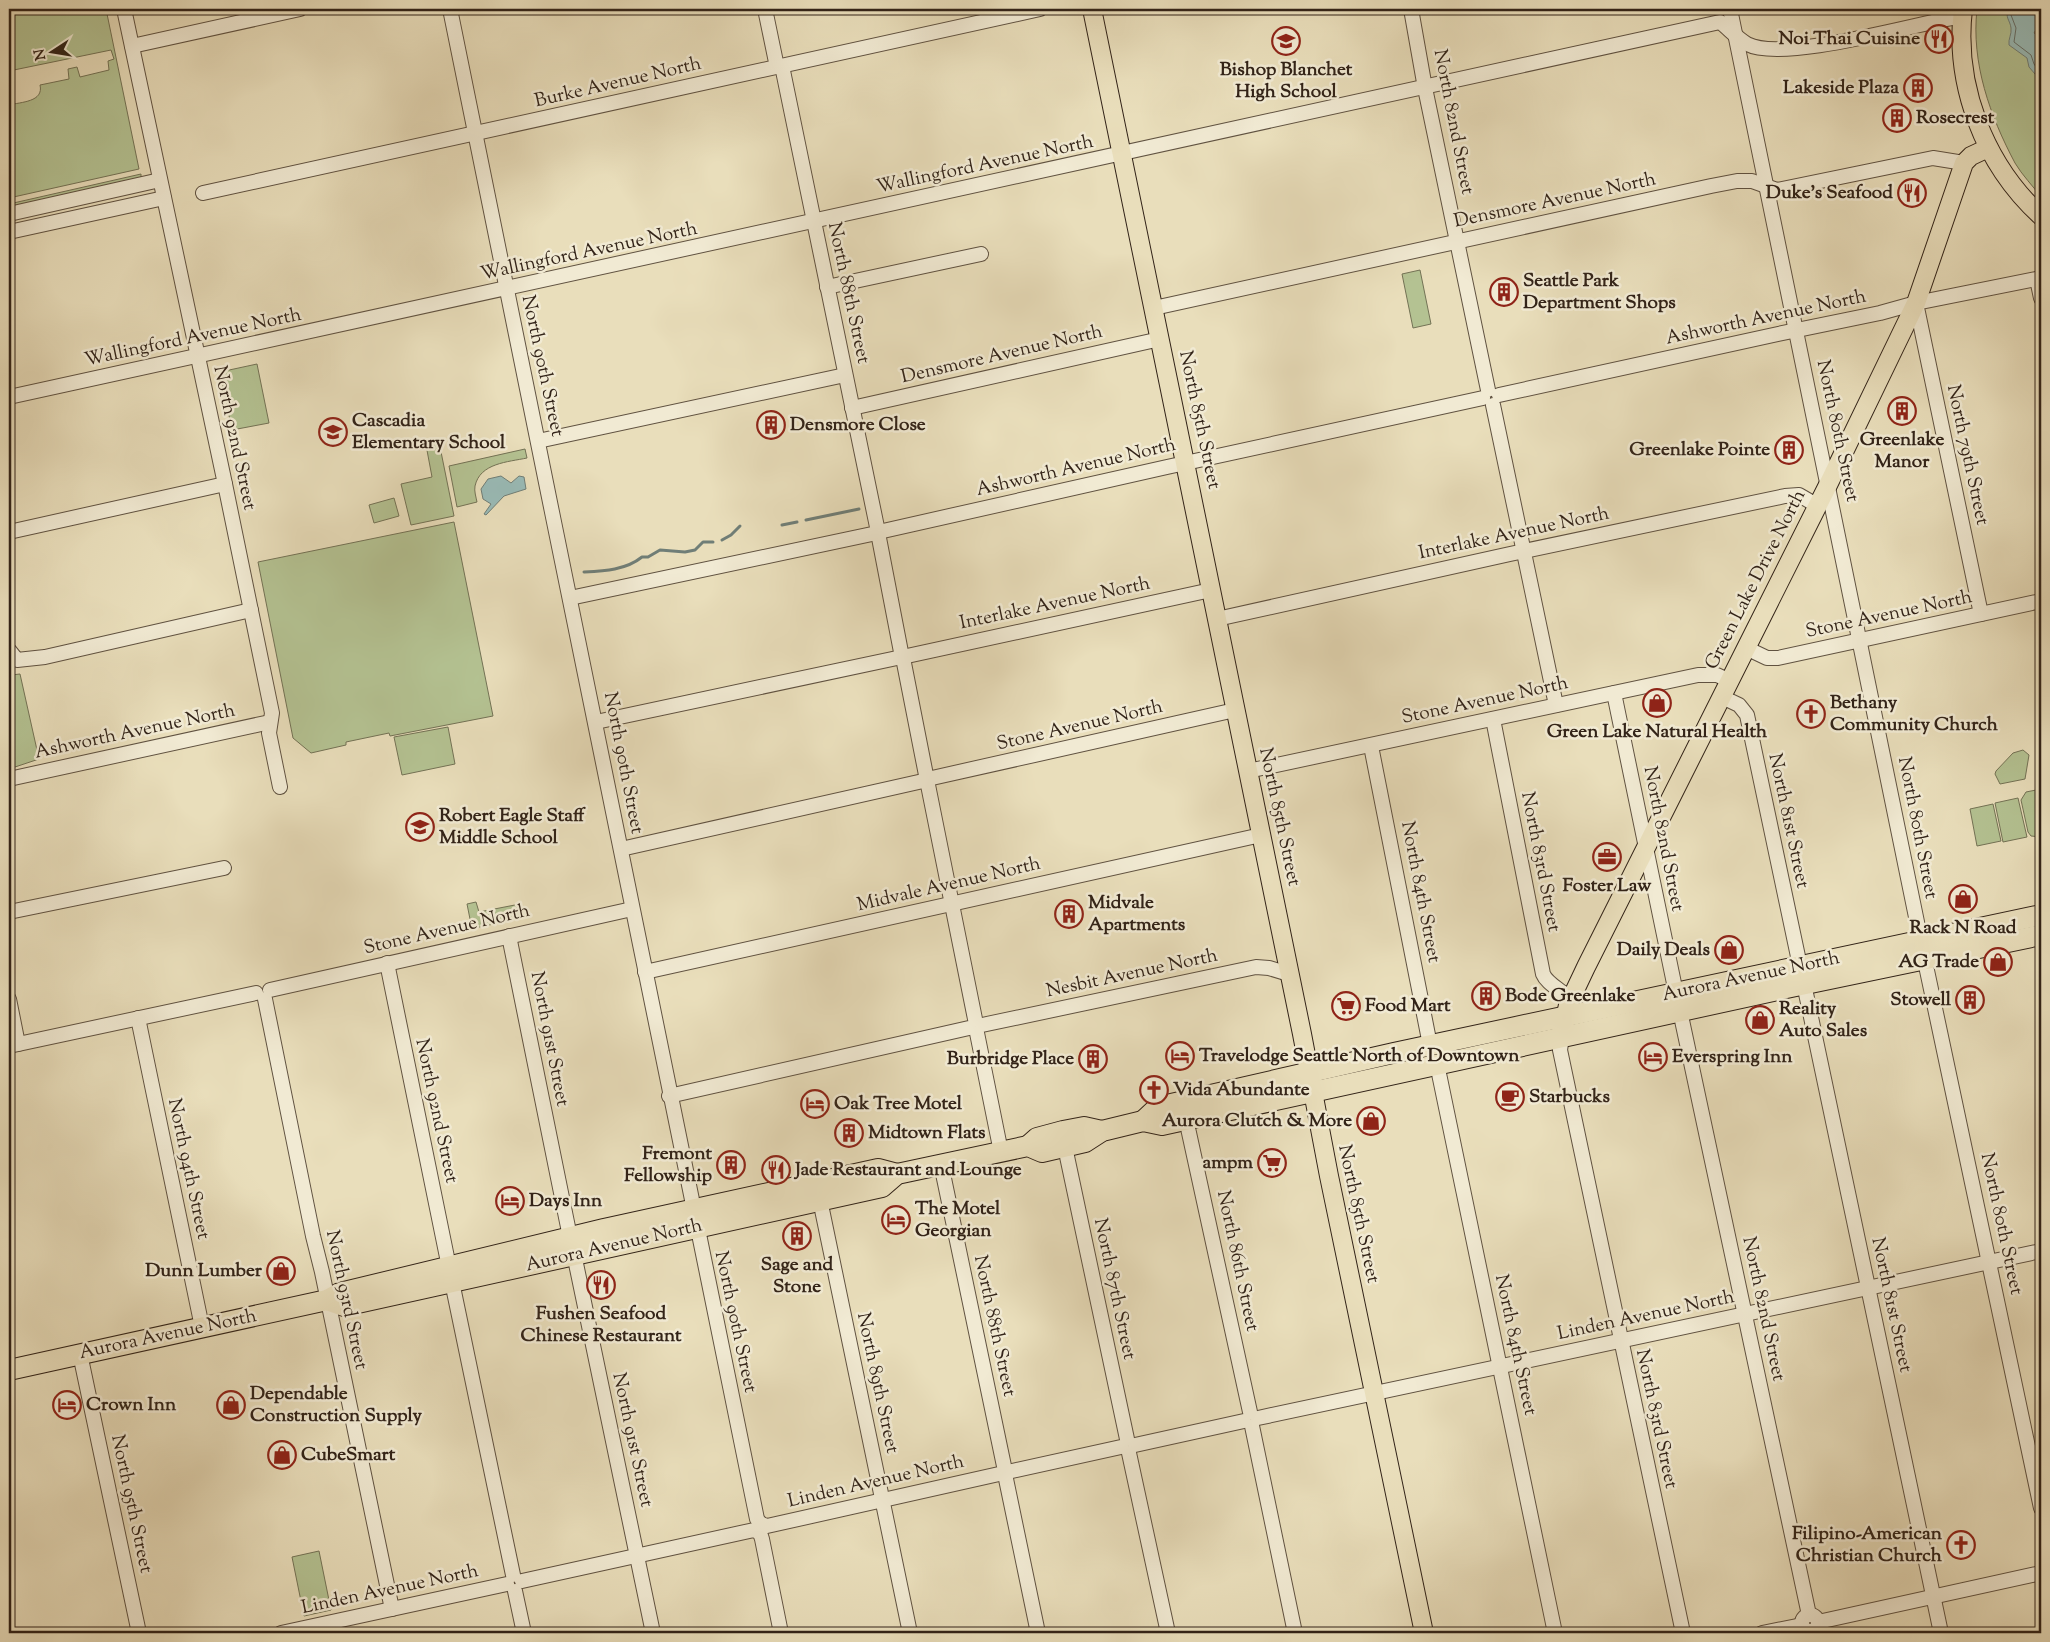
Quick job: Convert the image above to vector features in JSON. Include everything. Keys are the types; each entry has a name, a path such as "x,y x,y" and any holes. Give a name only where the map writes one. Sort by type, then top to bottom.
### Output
{"highway":[{"name":"Aurora Avenue North","path":"1923,951 2041,915"},
{"name":"Aurora Avenue North","path":"1028,1146 1042,1152 1065,1148 1085,1142 1102,1130 1144,1120 1162,1125 1313,1092 1439,1072 1678,1002 1923,951 2041,935"},
{"name":"Aurora Avenue North","path":"1144,1120 1158,1107 1430,1045 1568,1009 1678,1002"},
{"name":"Aurora Avenue North","path":"9,1370 327,1300 340,1293 451,1274 504,1270 572,1246 694,1218 878,1169 897,1174 1028,1146 1036,1138 1063,1131 1084,1127 1102,1130"},
{"name":"Aurora Avenue North","path":"694,1218 820,1200 882,1187 897,1174"},
{"name":"Aurora Avenue North","path":"451,1274 541,1244 572,1246"},
{"path":"504,1270 512,1259 538,1252 541,1244"}],"main road":[{"name":"North 85th Street","path":"1091,10 1186,463 1260,835 1424,1633"},
{"path":"1963,12 1962,47 1965,77 1973,110 1988,148 2007,178 2041,216"},
{"path":"1964,163 1971,156 1988,148"},
{"name":"Green Lake Drive North","path":"1562,1037 1568,1009 1646,847 1818,506 1916,303 1964,163"}],"street":[{"name":"North 92nd Street","path":"124,9 272,713 269,734 280,787"},
{"path":"132,46 300,9"},
{"name":"North 90th Street","path":"450,9 596,722 669,1096 781,1633"},
{"name":"North 88th Street","path":"765,9 780,67 846,375 1001,1152"},
{"name":"Burke Avenue North","path":"203,193 1040,9"},
{"name":"North 82nd Street","path":"1411,9 1424,72 1425,88 1556,705"},
{"name":"North 80th Street","path":"1730,9 1923,951 2041,1508"},
{"name":"Wallingford Avenue North","path":"9,397 1720,22 1748,44 1770,49 1796,49 1963,12"},
{"name":"Densmore Avenue North","path":"1154,308 1737,181 1752,181 1777,190 1933,158 1964,163"},
{"path":"9,214 160,180"},
{"path":"9,232 164,198"},
{"path":"827,287 980,254"},
{"path":"2039,279 2041,298"},
{"name":"Ashworth Avenue North","path":"570,598 877,533 1186,463 1880,313 1916,303 2039,279"},
{"name":"North 79th Street","path":"1916,303 1980,614"},
{"name":"Densmore Avenue North","path":"852,408 1160,338"},
{"path":"538,441 846,375"},
{"path":"9,532 225,484"},
{"name":"Interlake Avenue North","path":"1217,619 1524,551 1790,496 1803,497 1818,506"},
{"name":"Interlake Avenue North","path":"596,722 1211,590"},
{"name":"Stone Avenue North","path":"1746,648 1773,659 2041,601"},
{"path":"13,655 45,657 250,610"},
{"name":"Stone Avenue North","path":"1248,771 1704,674 1717,675 1730,681"},
{"name":"North 82nd Street","path":"1614,693 1811,1625"},
{"name":"North 81st Street","path":"1722,697 1739,705 1747,715 1941,1633"},
{"name":"Stone Avenue North","path":"620,849 1236,710"},
{"name":"North 83rd Street","path":"1493,719 1543,974 1548,982 1560,989 1568,1009"},
{"name":"Ashworth Avenue North","path":"9,779 270,722"},
{"name":"North 84th Street","path":"1371,746 1430,1045"},
{"name":"Midvale Avenue North","path":"645,972 1260,835"},
{"path":"9,912 224,868"},
{"name":"Stone Avenue North","path":"13,1045 138,1018 264,994 386,963 632,909"},
{"name":"North 91st Street","path":"509,936 653,1633"},
{"name":"North 92nd Street","path":"386,963 524,1633"},
{"name":"Nesbit Avenue North","path":"669,1096 976,1026 1256,967 1269,968 1290,974"},
{"name":"North 93rd Street","path":"264,994 392,1609"},
{"path":"9,999 13,1045"},
{"name":"North 94th Street","path":"138,1018 202,1327"},
{"name":"North 83rd Street","path":"1562,1037 1560,1050 1683,1633"},
{"name":"North 84th Street","path":"1439,1072 1555,1633"},
{"name":"North 86th Street","path":"1186,1119 1295,1633"},
{"name":"North 87th Street","path":"1065,1148 1168,1633"},
{"name":"North 88th Street","path":"941,1164 1038,1633"},
{"name":"North 89th Street","path":"820,1200 910,1633"},
{"name":"Linden Avenue North","path":"281,1633 301,1631 881,1499 2041,1251"},
{"name":"North 95th Street","path":"80,1354 139,1633"},
{"path":"1762,1633 1811,1625 2041,1573"}],"green space":[{"path":"9,9 106,9 139,169 9,198 9,105 35,98 39,95 40,85 69,79 68,69 77,67 80,77 109,70 108,61 114,59 111,50 9,71"},
{"path":"1977,9 2041,9 2041,197 2015,163 1990,108 1984,89 1977,49"},
{"path":"141,174 141,178 9,208 9,204"},
{"path":"1420,270 1431,324 1413,328 1402,274"},
{"path":"257,364 269,423 232,430 220,372"},
{"path":"439,442 454,516 411,525 401,484 432,477 426,445"},
{"path":"525,449 527,458 496,465 483,472 475,486 477,502 457,507 449,466"},
{"path":"394,498 399,516 374,523 369,505"},
{"path":"454,522 493,716 390,736 389,733 346,742 346,745 311,753 293,738 258,562"},
{"path":"9,673 11,675 20,674 39,759 9,769"},
{"path":"448,727 455,764 402,775 394,737"},
{"path":"2023,750 2029,755 2025,779 2000,784 1995,774 1996,771 2013,753"},
{"path":"2041,789 2041,837 2031,836 2028,832 2021,800 2026,792"},
{"path":"2018,798 2027,837 2003,842 1995,803"},
{"path":"1993,804 2001,841 1977,846 1970,809"},
{"path":"476,902 479,912 520,904 523,918 450,933 449,928 471,924 467,904"},
{"path":"319,1551 331,1610 304,1616 292,1557"}],"water":[{"path":"2008,9 2041,9 2041,21 2034,33 2041,38 2041,81 2029,67 2027,58 2009,45 2011,30 2007,17"},
{"path":"501,476 511,483 519,476 524,477 526,489 504,496 486,515 484,514 491,504 483,499 481,489 488,479"}],"waterway":[{"path":"806,520 859,509"},
{"path":"782,525 797,522"},
{"path":"722,540 731,535 740,526"},
{"path":"584,572 607,570 629,565 642,557 648,557 660,550 685,552 695,550 703,542 713,542"}],"place":[{"name":"Noi Thai Cuisine","path":"1939,39"},
{"name":"Bishop Blanchet High School","path":"1286,41"},
{"name":"Lakeside Plaza","path":"1918,88"},
{"name":"Rosecrest","path":"1897,118"},
{"name":"Duke's Seafood","path":"1912,193"},
{"name":"Seattle Park Department Shops","path":"1504,292"},
{"name":"Greenlake Manor","path":"1902,411"},
{"name":"Densmore Close","path":"771,425"},
{"name":"Cascadia Elementary School","path":"333,432"},
{"name":"Greenlake Pointe","path":"1789,450"},
{"name":"Green Lake Natural Health","path":"1657,703"},
{"name":"Bethany Community Church","path":"1811,714"},
{"name":"Robert Eagle Staff Middle School","path":"420,827"},
{"name":"Foster Law","path":"1607,857"},
{"name":"Rack N Road","path":"1963,899"},
{"name":"Midvale Apartments","path":"1069,914"},
{"name":"Daily Deals","path":"1729,950"},
{"name":"AG Trade","path":"1998,962"},
{"name":"Bode Greenlake","path":"1486,996"},
{"name":"Stowell","path":"1970,1000"},
{"name":"Food Mart","path":"1346,1006"},
{"name":"Reality Auto Sales","path":"1760,1020"},
{"name":"Travelodge Seattle North of Downtown","path":"1180,1056"},
{"name":"Everspring Inn","path":"1653,1057"},
{"name":"Burbridge Place","path":"1093,1059"},
{"name":"Vida Abundante","path":"1154,1090"},
{"name":"Starbucks","path":"1510,1097"},
{"name":"Oak Tree Motel","path":"815,1104"},
{"name":"Aurora Clutch & More","path":"1371,1121"},
{"name":"Midtown Flats","path":"849,1133"},
{"name":"ampm","path":"1272,1163"},
{"name":"Fremont Fellowship","path":"731,1165"},
{"name":"Jade Restaurant and Lounge","path":"776,1170"},
{"name":"Days Inn","path":"510,1201"},
{"name":"The Motel Georgian","path":"896,1220"},
{"name":"Sage and Stone","path":"797,1236"},
{"name":"Dunn Lumber","path":"281,1271"},
{"name":"Fushen Seafood Chinese Restaurant","path":"601,1285"},
{"name":"Crown Inn","path":"67,1405"},
{"name":"Dependable Construction Supply","path":"231,1405"},
{"name":"CubeSmart","path":"282,1455"},
{"name":"Filipino-American Christian Church","path":"1961,1545"}]}
